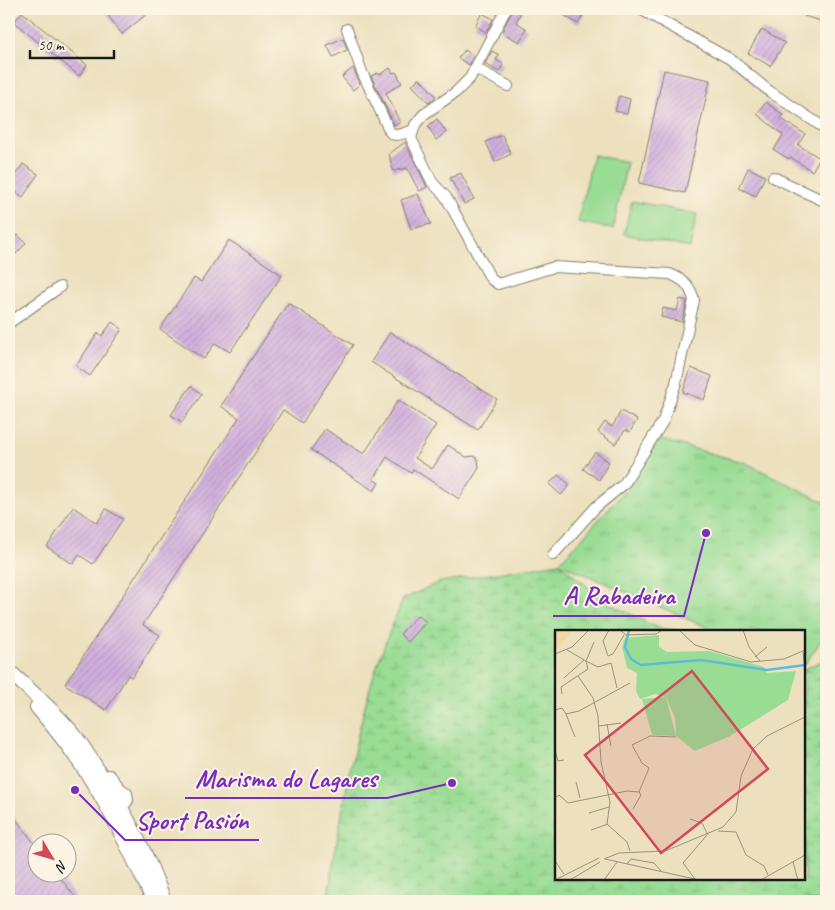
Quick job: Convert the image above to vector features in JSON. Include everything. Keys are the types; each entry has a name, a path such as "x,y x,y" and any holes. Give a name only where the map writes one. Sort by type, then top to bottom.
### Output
{"main road":[{"path":"13,674 26,693 72,742 117,800 152,870 164,901"},
{"path":"72,742 154,901"},
{"path":"117,800 135,862"}],"street":[{"path":"506,9 470,78 456,92 423,116 412,132 412,138 432,182 446,197 491,278 498,284 554,267 670,274 686,282 694,300 676,383 663,421 624,484 596,507 553,555"},
{"path":"640,9 730,59 769,91 826,129"},
{"path":"347,29 362,72 390,132 398,136 412,132"},
{"path":"475,68 508,86"},
{"path":"773,177 826,202"},
{"path":"9,324 60,287"}],"green space":[{"path":"593,155 627,162 613,229 578,222"},
{"path":"632,201 697,214 690,248 624,234"},
{"path":"658,439 746,463 826,503 826,633 805,664 805,630 713,630 559,563 625,491"},
{"path":"559,563 608,603 656,627 672,630 555,630 555,880 805,880 805,669 826,659 826,901 327,901 347,786 366,703 380,658 403,599 440,582"}],"building":[{"path":"103,9 144,9 147,14 122,34"},
{"path":"513,9 523,9 516,22 527,29 519,42 502,32"},
{"path":"554,9 587,9 578,24"},
{"path":"806,9 826,9 824,22 804,16"},
{"path":"22,12 87,65 79,76 14,22"},
{"path":"482,13 493,19 486,32 475,26"},
{"path":"762,29 785,43 770,66 748,53"},
{"path":"343,38 347,50 333,57 327,45"},
{"path":"465,50 474,56 469,65 458,58"},
{"path":"492,51 499,55 496,60 503,64 499,72 485,64"},
{"path":"353,68 360,84 353,90 342,77"},
{"path":"390,68 393,73 396,72 402,83 386,93 400,123 394,125 371,76 378,73 379,75"},
{"path":"664,70 710,80 685,193 639,183"},
{"path":"419,78 436,96 429,103 412,85"},
{"path":"619,96 630,99 627,114 615,111"},
{"path":"766,102 783,115 780,118 805,134 798,145 820,158 812,171 790,157 789,159 774,150 783,135 757,114"},
{"path":"437,119 446,132 436,140 428,126"},
{"path":"502,135 511,154 495,162 486,142"},
{"path":"405,142 427,187 419,191 407,168 393,171 389,154"},
{"path":"23,164 38,174 23,197 9,187 9,179 12,174 15,175"},
{"path":"748,168 765,176 756,196 739,188"},
{"path":"461,173 474,199 464,204 450,178"},
{"path":"418,194 431,224 411,229 401,200"},
{"path":"18,235 26,243 16,254 9,247 9,244"},
{"path":"229,240 282,275 230,352 215,343 204,359 160,329 194,278 201,282"},
{"path":"680,299 687,301 682,322 661,317 663,308 677,311"},
{"path":"288,303 353,345 302,423 283,410 143,625 160,635 132,677 128,675 106,710 65,684 239,418 221,406"},
{"path":"112,322 122,329 90,376 76,366 98,333 102,336"},
{"path":"390,332 497,399 478,430 371,362"},
{"path":"691,368 712,376 704,400 683,392"},
{"path":"191,386 202,394 182,422 171,415"},
{"path":"398,400 436,425 415,458 432,469 448,445 466,457 474,456 478,459 479,468 459,499 413,469 411,473 387,457 373,479 379,483 374,491 311,450 325,429 364,454"},
{"path":"621,411 637,420 630,432 625,430 615,444 598,432 605,422 612,427"},
{"path":"595,452 609,462 599,480 583,469"},
{"path":"558,475 570,485 561,495 549,484"},
{"path":"73,507 97,523 106,509 123,519 93,564 79,555 73,564 47,547"},
{"path":"418,615 426,622 408,642 400,634"},
{"path":"9,810 28,835 28,882 64,882 78,901 9,901"}],"place":[{"name":"A Rabadeira","path":"706,533"},
{"name":"Marisma do Lagares","path":"452,783"},
{"name":"Sport Pasión","path":"75,790"}]}
